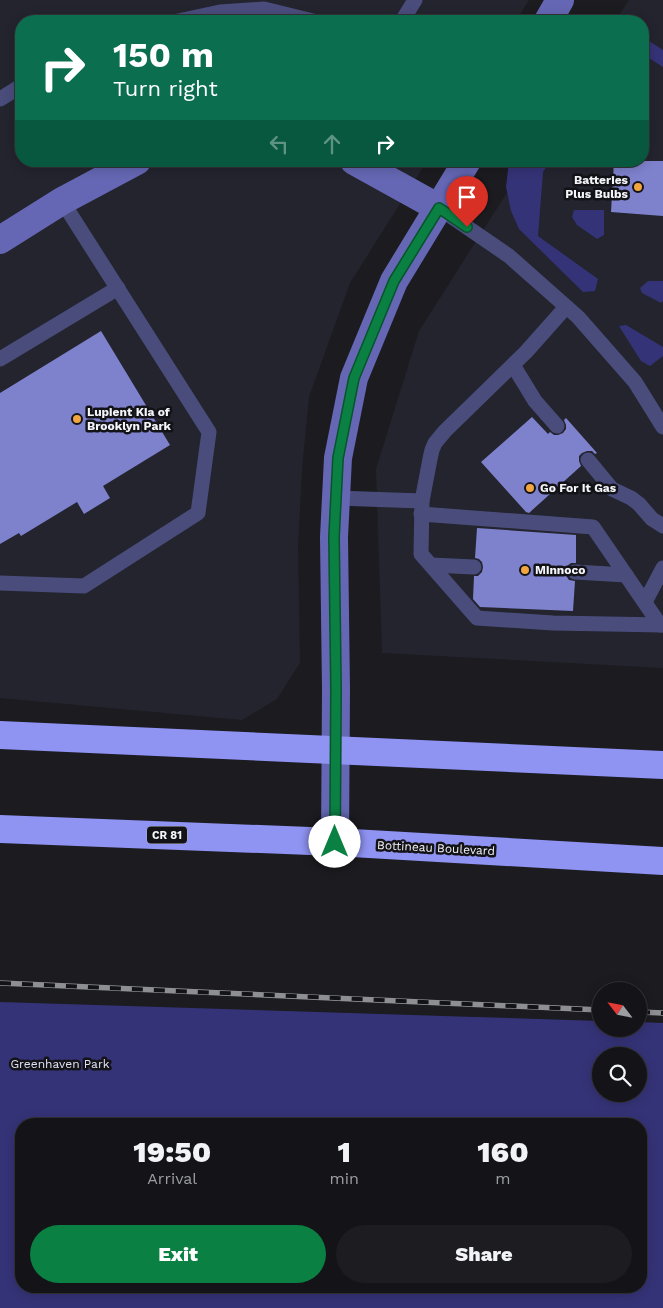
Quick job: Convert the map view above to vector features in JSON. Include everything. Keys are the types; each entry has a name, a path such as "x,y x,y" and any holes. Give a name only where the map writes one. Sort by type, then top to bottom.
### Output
{"highway":[{"path":"0,735 663,765"},
{"name":"Bottineau Boulevard","path":"0,829 335,842 663,861"}],"street":[{"path":"551,15 560,0"},
{"path":"0,240 62,201 126,167"},
{"path":"365,167 439,208"},
{"path":"335,842 334,537 338,458 354,378 394,281 463,167"}],"lane":[{"path":"406,15 416,0"},
{"path":"203,15 220,11 264,10 286,15"},
{"path":"0,99 15,90"},
{"path":"0,583 84,586 198,513 209,432 62,201"},
{"path":"439,208 509,256 578,317 635,382 663,427"},
{"path":"0,359 118,288"},
{"path":"566,307 513,365 439,438 432,450 422,508 421,554 477,618 662,625"},
{"path":"513,365 535,401 557,426"},
{"path":"588,460 612,489 631,498 652,519 663,526"},
{"path":"336,498 593,527 662,625"},
{"path":"430,565 474,567"},
{"path":"645,602 663,568"},
{"path":"575,572 626,574"}],"shaded area":[{"path":"0,0 529,0 520,15 15,15 15,167 423,167 350,283 309,397 302,470 298,546 300,663 277,699 242,720 0,698"},
{"path":"629,0 663,0 663,668 382,653 376,469 419,331 523,167 649,167 649,15 619,15"}],"green space":[{"path":"649,41 663,50 663,67 649,58"},
{"path":"508,167 546,167 543,172 538,236 598,279 595,291 583,292 519,229 511,211 506,187"},
{"path":"574,210 604,210 604,235 597,239 577,225 572,217"},
{"path":"648,281 663,281 663,301 661,303 642,293 640,288"},
{"path":"626,325 663,347 663,356 650,366 641,361 619,326"},
{"name":"Greenhaven Park","path":"0,1002 592,1021 592,1038 648,1038 648,1022 663,1023 663,1308 0,1308"}],"building":[{"name":"Batteries Plus Bulbs","path":"649,161 663,161 663,216 611,212 614,167 649,167"},
{"name":"Lupient Kia of Brooklyn Park","path":"101,331 170,445 103,486 110,498 84,514 77,502 21,536 19,533 0,544 0,393"},
{"name":"Go For It Gas","path":"532,417 548,434 550,432 554,435 563,433 566,429 564,420 566,418 597,453 587,451 582,453 579,456 581,466 529,513 481,462"},
{"name":"Minnoco","path":"477,528 576,535 576,563 571,563 567,566 566,572 569,580 575,581 573,611 480,607 473,599 474,576 478,576 482,572 483,567 482,562 475,558"}],"railway":[{"path":"0,983 592,1010"},
{"path":"648,1012 663,1013"}],"place":[{"name":"Batteries Plus Bulbs","path":"638,187"},
{"name":"Lupient Kia of Brooklyn Park","path":"77,419"},
{"name":"Go For It Gas","path":"530,488"},
{"name":"Minnoco","path":"525,570"}],"route":[{"path":"335,842 334,537 338,458 354,378 394,281 439,208 467,227"}]}
